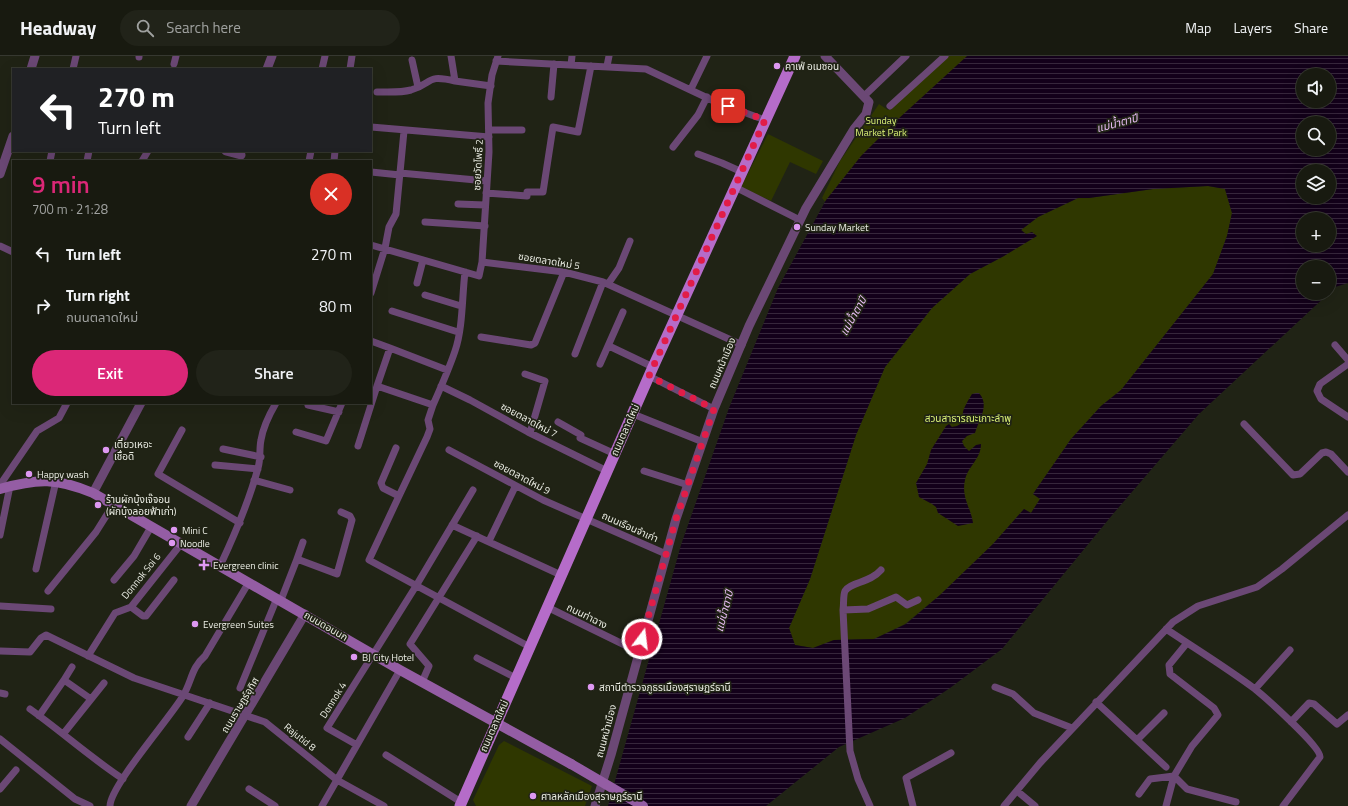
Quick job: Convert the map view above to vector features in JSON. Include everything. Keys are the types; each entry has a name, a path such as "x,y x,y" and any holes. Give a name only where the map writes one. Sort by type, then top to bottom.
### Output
{"main road":[{"name":"ถนนตลาดใหม่","path":"461,804 632,414 795,56"},
{"name":"ถนนดอนนก","path":"0,489 5,486 25,482 56,481 72,484 93,494 279,599 400,670 572,764 643,806"}],"street":[{"path":"73,68 76,56"},
{"path":"174,64 176,56"},
{"path":"267,68 272,56"},
{"path":"322,68 324,56"},
{"path":"350,68 352,56"},
{"path":"451,56 455,81"},
{"path":"571,65 572,56"},
{"path":"607,66 609,56"},
{"path":"691,90 707,56"},
{"path":"825,56 864,96 906,56"},
{"path":"890,106 945,56"},
{"path":"31,68 32,57"},
{"path":"497,58 554,64 646,69 707,97 765,120"},
{"name":"ซอยวัดโพธิ์ 2","path":"465,272 479,276 482,262 485,226 490,86 497,58"},
{"path":"412,60 418,86"},
{"path":"551,97 554,64"},
{"path":"486,193 527,196 527,192 543,192 552,127 578,132 591,66"},
{"path":"377,92 405,91 437,77 490,86"},
{"name":"ถนนหน้าเมือง","path":"595,806 612,755 666,554 714,409 800,220 850,135 866,114 869,102 864,96"},
{"path":"673,147 698,115 707,97"},
{"path":"372,127 404,131 489,134 522,130"},
{"path":"372,290 385,248 389,227 396,214 404,131"},
{"path":"0,174 12,139"},
{"path":"229,152 240,156"},
{"path":"698,154 722,162 742,172"},
{"path":"372,172 487,181"},
{"path":"735,187 800,220"},
{"path":"458,204 485,205"},
{"path":"425,222 485,226"},
{"path":"575,354 605,283 619,268 630,241"},
{"path":"372,244 465,272 456,350 428,420 430,429 369,560 530,647"},
{"path":"0,246 12,252"},
{"path":"417,283 423,260"},
{"name":"ซอยตลาดใหม่ 5","path":"482,262 564,272 605,283 742,345"},
{"path":"481,337 531,345 535,343 564,272"},
{"path":"425,295 461,306"},
{"path":"392,311 458,332"},
{"path":"600,364 623,312"},
{"path":"372,342 448,370"},
{"path":"1335,345 1348,360"},
{"path":"609,346 714,409"},
{"path":"372,402 390,348"},
{"path":"1348,364 1320,384 1317,391 1321,399 1348,417"},
{"path":"525,374 546,380 530,433"},
{"path":"377,386 433,405"},
{"name":"ซอยตลาดใหม่ 7","path":"441,386 530,433 607,471"},
{"path":"0,535 5,486 38,431 59,418 66,404"},
{"path":"93,494 140,404"},
{"path":"220,566 240,523 258,469 261,457 260,442 265,424 275,404"},
{"path":"296,432 326,441 342,404"},
{"path":"358,446 371,404"},
{"path":"308,405 339,412"},
{"path":"632,414 703,442"},
{"path":"558,422 581,435 580,438 615,454"},
{"path":"1244,424 1293,475 1300,474 1322,453 1326,452 1331,454 1348,472"},
{"path":"182,430 158,474 240,523"},
{"path":"396,448 381,483 383,488 399,496"},
{"path":"223,449 261,457"},
{"name":"ซอยตลาดใหม่ 9","path":"449,450 473,462 515,487 586,519"},
{"path":"215,465 258,469"},
{"path":"644,471 688,485"},
{"path":"254,480 290,490"},
{"path":"36,569 56,481"},
{"path":"489,541 515,487"},
{"path":"373,654 416,586 473,490"},
{"path":"48,591 96,532 113,505"},
{"path":"297,558 337,574 352,520 350,516 341,512"},
{"path":"1004,806 1072,728 1173,622 1198,606 1257,586 1282,569 1348,514"},
{"name":"ถนนเรือนจำเก่า","path":"586,519 666,554"},
{"path":"452,525 561,575"},
{"name":"Donnok Soi 6","path":"114,580 134,556 151,527"},
{"path":"422,682 429,666 410,644 440,598 477,536"},
{"path":"240,688 303,542"},
{"name":"Donnok Soi 6","path":"88,656 115,613 131,606 181,544"},
{"path":"870,806 858,779 850,751 844,650 844,610 845,592 847,588 856,583 871,579 881,570"},
{"path":"131,606 143,616 146,616 174,580"},
{"path":"110,806 110,800 183,695 196,663 205,656 249,582"},
{"path":"844,610 868,610 896,596 907,605 918,600"},
{"path":"0,606 51,609"},
{"name":"ถนนท่าฉาง","path":"547,607 639,652"},
{"name":"ถนนราษฏร์อุทิศ","path":"192,806 305,614"},
{"path":"1166,629 1256,690 1291,722 1321,755 1284,806"},
{"name":"Rajutid 8","path":"0,651 30,652 41,638 46,635 134,678 183,695 247,714 265,722 336,780 384,806"},
{"path":"1166,806 1174,776 1188,752 1218,715 1214,708 1170,674 1170,665 1187,643"},
{"path":"1256,690 1290,650"},
{"name":"Donnok 4","path":"357,745 327,728 373,654"},
{"path":"477,658 516,678"},
{"path":"39,716 72,667"},
{"path":"322,806 400,670"},
{"path":"64,680 91,699"},
{"path":"64,733 104,683"},
{"path":"995,687 1013,694 1034,713 1072,728"},
{"path":"1096,702 1138,739 1166,767"},
{"path":"188,737 210,703"},
{"path":"1291,722 1309,703 1314,704 1337,724 1348,715"},
{"path":"30,709 64,733 104,767 124,779"},
{"path":"1138,739 1164,713"},
{"path":"0,739 75,799 90,806"},
{"path":"913,806 906,778 951,753"},
{"path":"386,755 461,804"},
{"path":"0,789 16,770"},
{"path":"1139,794 1150,779 1174,776"},
{"path":"1174,776 1187,789 1236,802"},
{"path":"249,789 275,806"},
{"path":"1017,791 1035,806"}],"green space":[{"name":"Sunday Market Park","path":"948,56 978,56 828,205 822,198 840,161 879,104 888,110"},
{"path":"768,134 823,161 816,174 790,162 771,201 741,187"},
{"name":"สวนสาธารณะเกาะลำพู","path":"1208,186 1225,189 1232,213 1227,236 1213,274 1121,390 1101,406 1071,439 1033,494 1040,499 1031,513 1024,509 993,544 940,595 905,624 874,639 834,640 813,648 795,645 789,628 810,579 856,435 885,367 932,308 970,274 1004,256 1026,234 1021,230 1038,217 1078,198 1089,198 1153,189"},
{"path":"504,741 592,786 585,806 476,806 473,800 499,745"}],"water":[{"name":"แม่น้ำตาปี","path":"967,56 1348,56 1348,283 1336,287 1336,260 1296,260 1296,300 1321,300 1199,414 1113,514 1002,649 950,688 905,718 839,747 766,806 608,806 681,545 729,408 778,288 826,200 861,156 897,120","holes":["1208,186 1225,189 1232,213 1227,236 1213,274 1121,390 1101,406 1071,439 1033,494 1040,499 1031,513 1024,509 993,544 940,595 906,624 874,639 834,640 813,648 795,645 789,628 810,579 856,435 885,367 932,308 970,274 1037,236 1032,232 1026,234 1021,230 1038,217 1078,198 1089,198 1153,189"]},
{"path":"979,393 984,402 983,413 975,433 967,436 962,441 964,446 969,451 976,445 981,444 979,454 967,475 964,486 965,497 973,523 958,526 938,513 936,507 932,504 919,497 916,483 927,464 931,450 946,426 949,424 952,427 956,426 962,422 965,405 972,394"}],"place":[{"name":"คาเฟ่ อเมซอน","path":"777,66"},
{"name":"Sunday Market","path":"797,227"},
{"name":"เตี๋ยวเหอะ เชื่อดิ","path":"106,450"},
{"name":"Happy wash","path":"29,474"},
{"name":"ร้านผักบุ้งเจ๊จอน (ผักบุ้งลอยฟ้าเก่า)","path":"98,505"},
{"name":"Mini C","path":"174,530"},
{"name":"Noodle","path":"172,543"},
{"name":"Evergreen clinic","path":"204,565"},
{"name":"Evergreen Suites","path":"195,624"},
{"name":"BJ City Hotel","path":"354,657"},
{"name":"สถานีตำรวจภูธรเมืองสุราษฏร์ธานี","path":"591,687"},
{"name":"ศาลหลักเมืองสุราษฎร์ธานี","path":"533,796"}],"route":[{"path":"642,639 676,519 714,409 649,376 765,120 728,106"}]}
